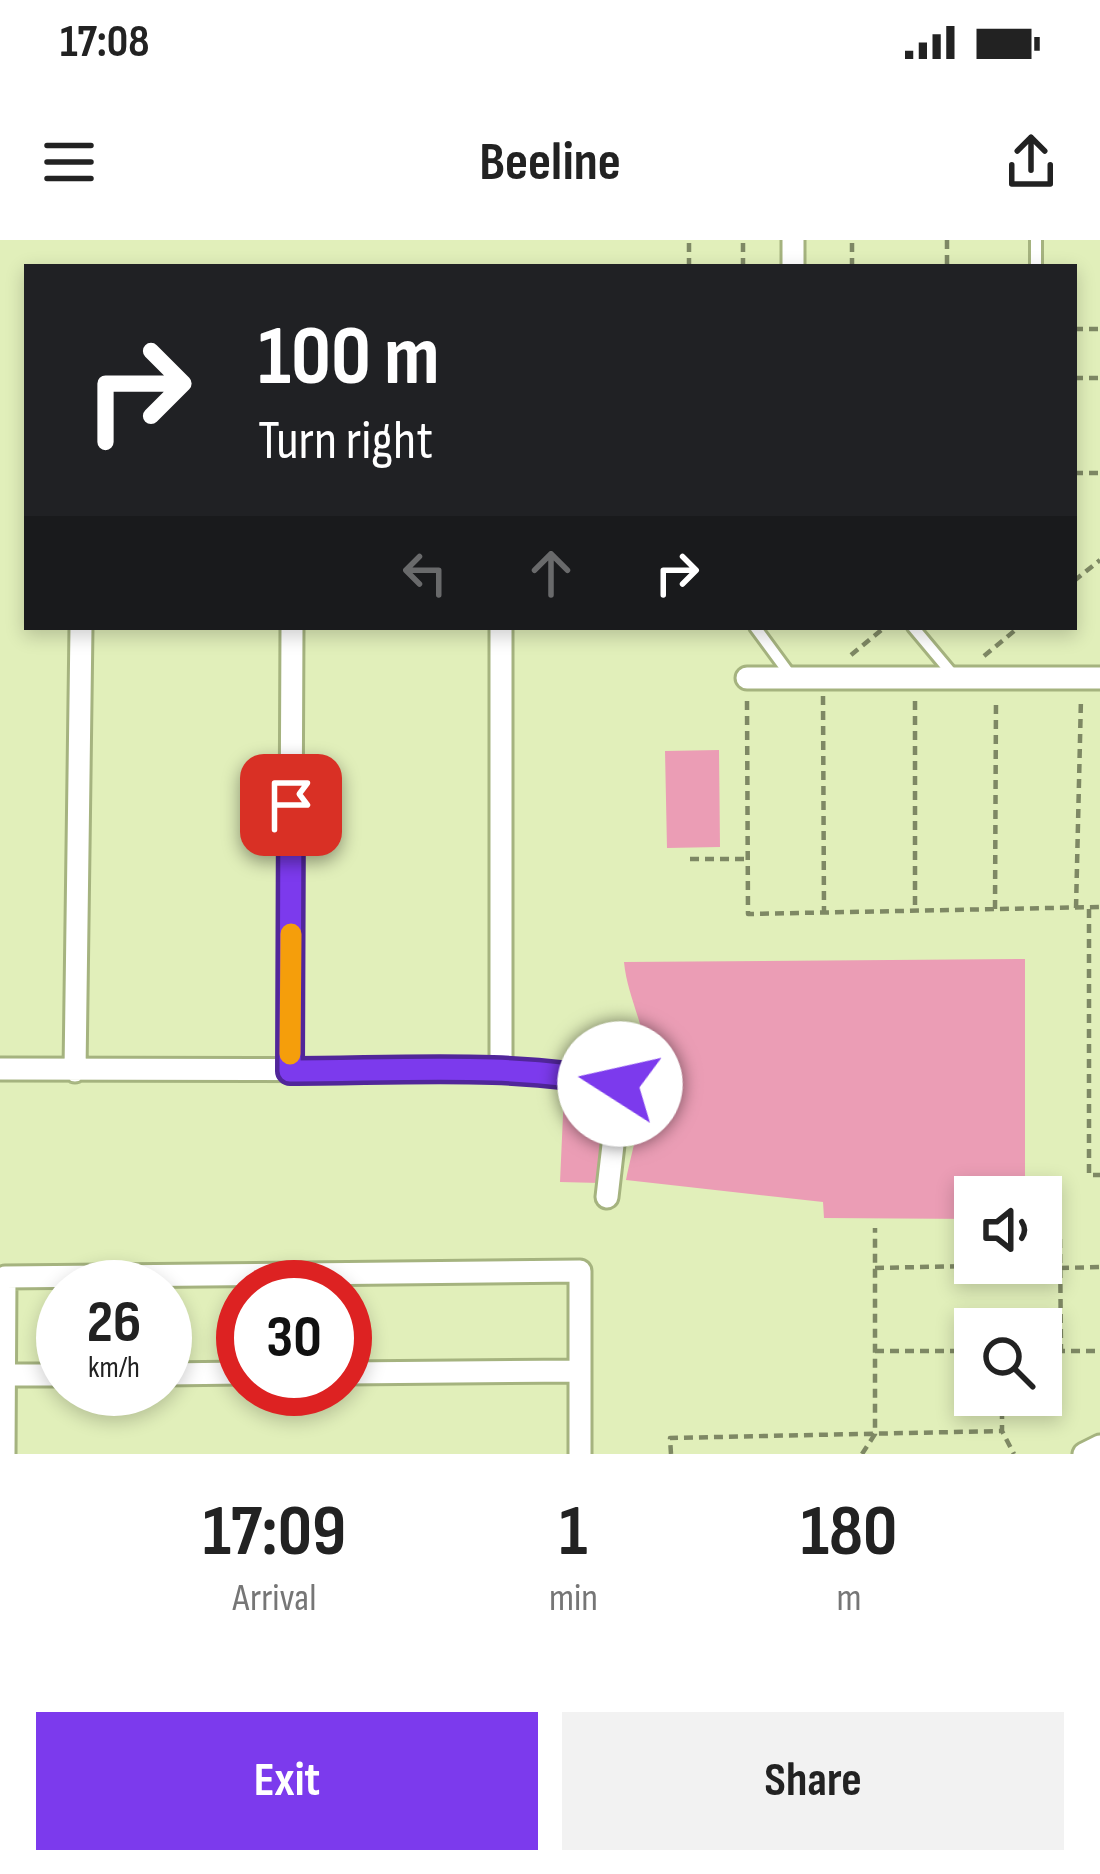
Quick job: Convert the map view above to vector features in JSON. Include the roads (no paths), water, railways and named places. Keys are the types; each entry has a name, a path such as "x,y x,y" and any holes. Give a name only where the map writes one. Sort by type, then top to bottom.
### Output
{"street":[{"path":"75,1071 81,630"},
{"path":"290,1071 292,630"},
{"path":"501,630 501,1070"},
{"path":"747,678 1091,678"},
{"path":"0,1069 501,1070 620,1084 607,1197"},
{"path":"4,1454 4,1276 580,1271 580,1454"},
{"path":"372,1372 580,1371"},
{"path":"4,1375 36,1375"},
{"path":"1084,1454 1100,1446"}],"lane":[{"path":"757,630 793,678"},
{"path":"916,630 956,678"}]}
